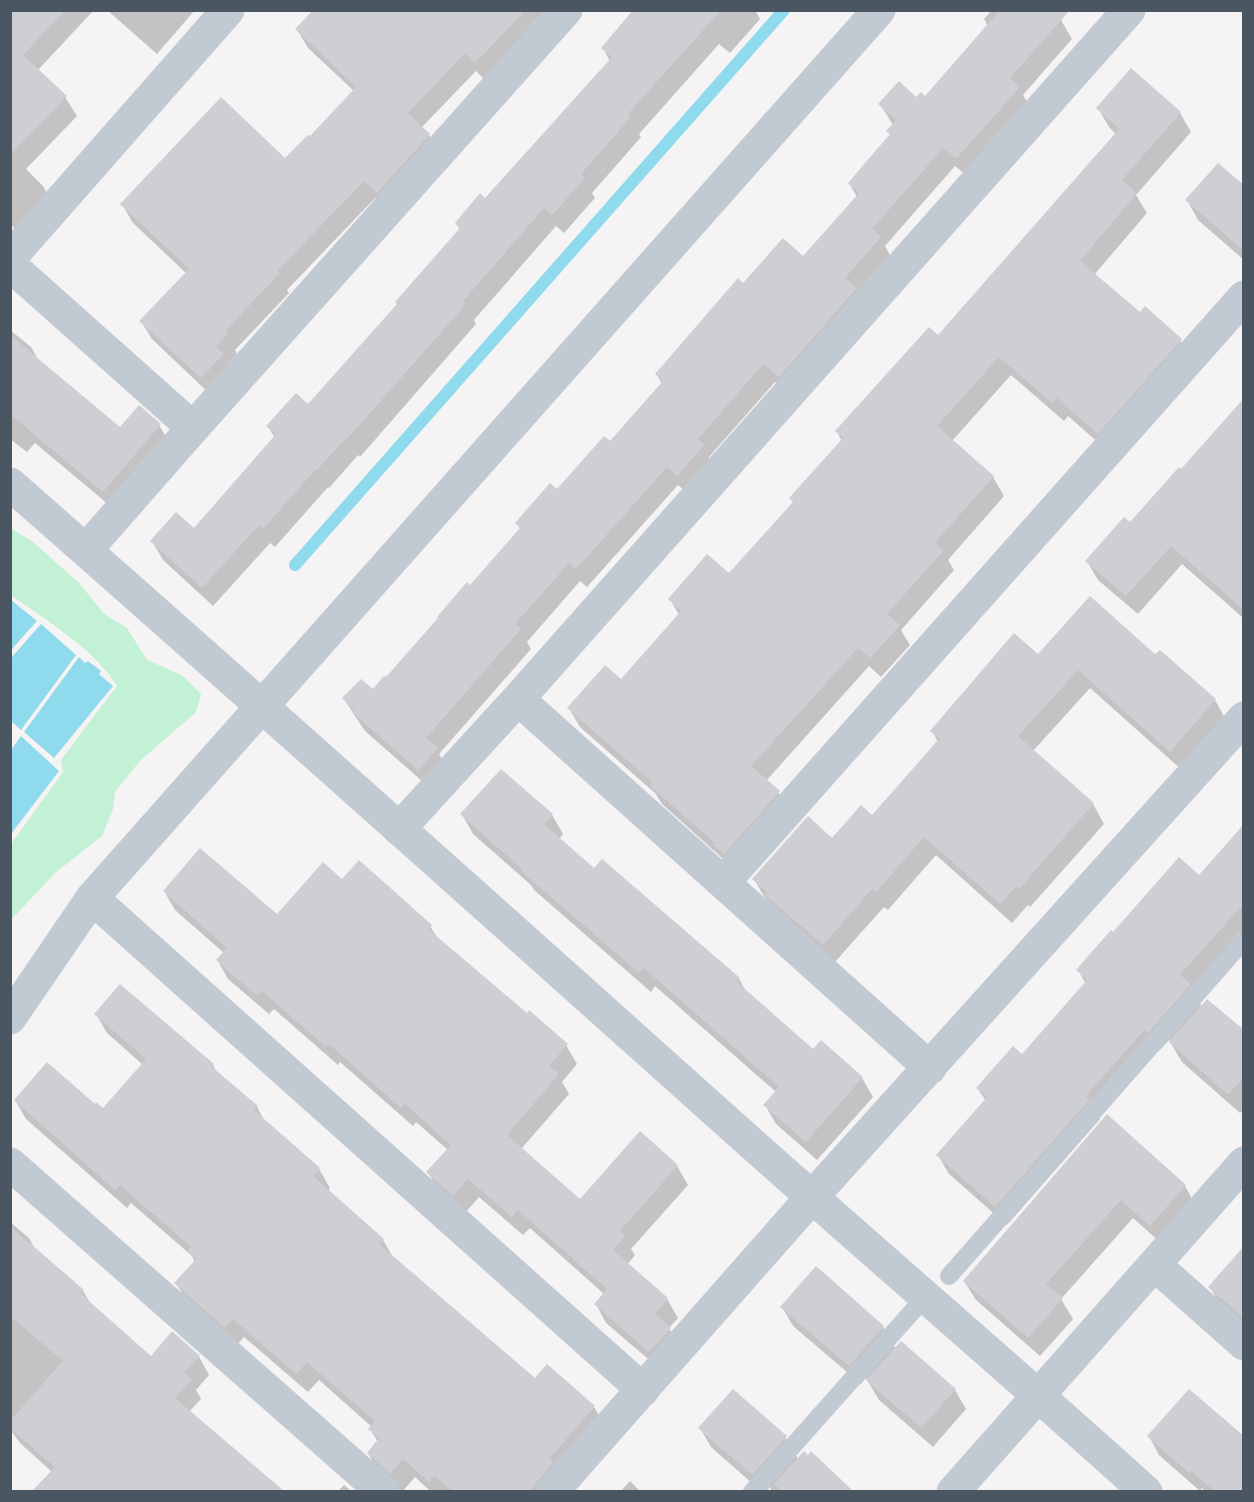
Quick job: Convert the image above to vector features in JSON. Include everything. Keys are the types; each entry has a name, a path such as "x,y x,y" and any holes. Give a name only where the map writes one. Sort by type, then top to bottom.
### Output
{"street":[{"path":"10,258 228,10"},
{"path":"86,550 566,10"},
{"path":"10,1018 92,898 264,707 879,10"},
{"path":"399,829 518,699 1129,10"},
{"path":"10,265 193,428"},
{"path":"724,882 1244,297"},
{"path":"10,484 264,707 812,1197 937,1286 1039,1395 1146,1491"},
{"path":"518,699 930,1068"},
{"path":"552,1491 812,1197 1244,718"},
{"path":"92,898 643,1390"},
{"path":"953,1491 1244,1163"},
{"path":"10,1164 383,1491"},
{"path":"1155,1265 1244,1344"}],"lane":[{"path":"752,1491 1244,940"}],"green space":[{"path":"11,528 33,542 79,583 104,614 127,628 147,660 182,675 201,694 196,712 139,762 115,792 113,809 102,836 55,873 11,920 11,844 63,772 61,760 117,686 108,672 83,648 11,595"}],"water":[{"path":"11,600 37,621 11,650"},
{"path":"41,624 76,655 21,730 11,721 11,658"},
{"path":"79,657 85,663 88,661 101,671 99,674 113,686 54,758 24,732"},
{"path":"21,736 59,771 11,834 11,750"}],"building":[{"path":"10,10 65,10 23,55 67,96 10,155"},
{"path":"313,10 526,10 475,63 465,53 408,113 430,134 377,193 364,181 277,271 280,273 225,331 228,334 216,347 224,354 201,378 139,321 189,269 120,204 221,97 285,158 308,135 310,136 356,87 295,29"},
{"path":"633,10 721,10 628,114 631,117 581,174 585,178 552,215 544,208 463,301 466,304 348,438 316,469 263,529 259,525 202,588 150,541 176,512 194,528 276,434 266,426 296,393 308,404 397,304 395,302 460,228 455,223 480,193 485,198 612,57 601,48"},
{"path":"1000,10 1070,10 1010,78 1020,87 956,159 943,148 872,229 881,237 845,278 857,288 779,377 763,364 698,439 704,445 677,476 667,467 576,569 569,563 515,624 521,629 426,738 438,748 418,770 352,712 354,710 342,698 361,679 373,689 384,676 386,677 467,582 470,585 520,528 515,523 550,483 557,489 604,436 610,441 663,381 655,374 738,278 743,283 783,238 803,256 859,193 848,183 890,134 886,131 896,120 878,104 899,81 916,97 921,92 925,96"},
{"path":"1131,68 1181,112 1122,180 1137,193 1080,261 1140,312 1145,306 1182,339 1098,434 1057,398 1052,403 999,357 937,426 994,476 935,543 944,550 887,614 900,625 870,658 858,648 751,766 780,791 724,854 713,845 715,843 649,785 652,782 567,708 605,665 621,679 681,611 668,599 707,554 729,573 793,502 789,498 843,438 835,431 929,327 938,335 1119,129 1096,108"},
{"path":"1218,163 1244,185 1244,251 1185,200"},
{"path":"10,335 120,427 139,405 161,424 103,492 10,414"},
{"path":"1244,398 1244,610 1171,546 1126,596 1085,561 1124,517 1130,522"},
{"path":"1090,596 1155,654 1160,650 1216,699 1170,752 1078,670 1018,736 1094,803 1019,889 1016,886 1000,904 924,837 876,892 872,889 823,945 764,894 767,892 752,879 808,816 832,838 861,805 872,815 939,739 930,731 1014,633 1038,654"},
{"path":"501,769 553,814 544,824 594,868 602,859 740,978 737,982 813,1049 821,1040 863,1077 806,1142 763,1105 779,1087 644,968 639,973 521,871 522,869 460,814"},
{"path":"1244,824 1244,903 1180,975 1191,984 1148,1033 1144,1030 1086,1096 1090,1099 995,1207 936,1155 987,1097 976,1088 1013,1046 1022,1054 1087,980 1076,970 1179,857 1199,875"},
{"path":"200,848 277,914 323,862 342,879 359,860 432,925 428,929 527,1013 529,1010 568,1044 549,1066 559,1074 507,1135 580,1199 640,1131 678,1165 620,1231 625,1236 613,1250 668,1298 655,1314 671,1328 649,1352 594,1304 607,1289 518,1210 512,1217 468,1179 453,1196 426,1172 451,1145 405,1104 401,1108 329,1044 326,1047 262,991 257,996 216,960 227,948 163,891"},
{"path":"120,984 214,1064 212,1067 258,1106 254,1110 320,1168 313,1176 384,1239 379,1244 535,1378 547,1364 595,1406 549,1459 553,1462 530,1491 453,1491 434,1476 429,1482 403,1459 390,1474 367,1453 379,1438 368,1429 375,1421 307,1362 296,1374 233,1319 225,1328 174,1283 196,1259 188,1251 191,1247 120,1185 115,1190 14,1100 47,1062 95,1104 96,1102 103,1108 146,1059 94,1014"},
{"path":"1207,999 1244,1030 1244,1077 1228,1095 1169,1042"},
{"path":"1107,1114 1186,1185 1150,1226 1121,1200 1046,1284 1063,1298 1028,1338 963,1281"},
{"path":"10,1226 84,1290 81,1294 151,1356 172,1331 200,1356 184,1373 192,1379 175,1398 284,1491 32,1491 55,1467 10,1428 10,1421 63,1361 10,1316"},
{"path":"1244,1246 1244,1318 1208,1287"},
{"path":"816,1266 884,1326 849,1366 780,1307"},
{"path":"901,1341 956,1389 921,1428 866,1380"},
{"path":"733,1389 787,1436 752,1475 698,1428"},
{"path":"1189,1389 1244,1436 1244,1491 1215,1491 1191,1471 1189,1473 1147,1436"},
{"path":"804,1451 808,1455 811,1451 853,1491 781,1491 774,1484"}],"waterway":[{"path":"295,565 784,10"}]}
